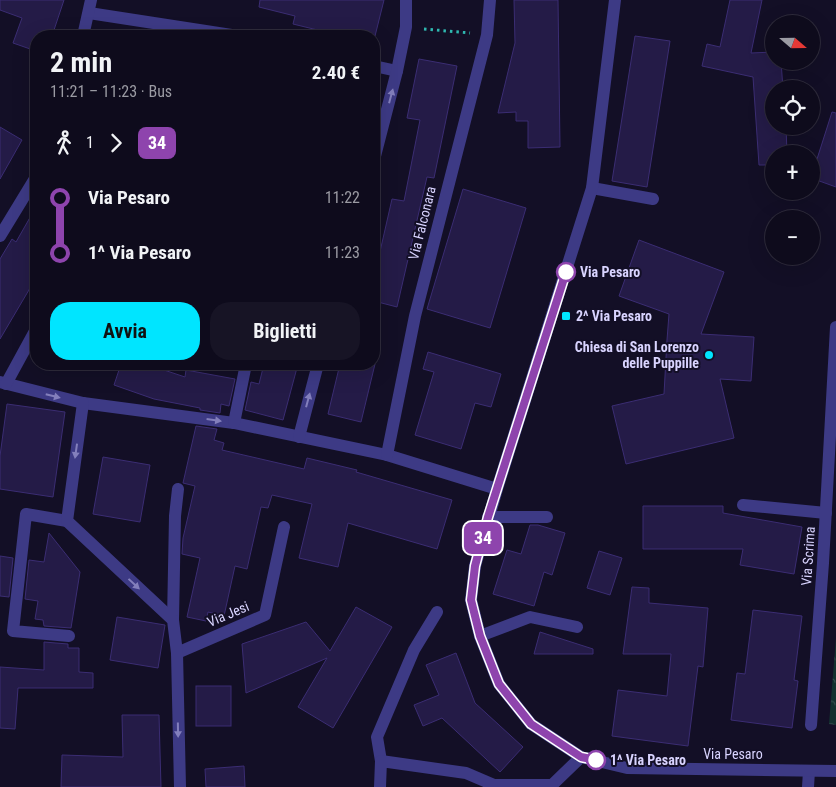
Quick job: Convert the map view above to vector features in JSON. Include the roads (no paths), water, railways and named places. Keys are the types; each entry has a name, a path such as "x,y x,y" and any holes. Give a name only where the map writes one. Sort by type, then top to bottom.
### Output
{"street":[{"path":"380,137 406,27 406,0"},
{"name":"Via Falconara","path":"387,455 414,316 487,35 490,0"},
{"name":"Via Pesaro","path":"615,0 592,188 488,517 475,566 471,600 480,636 499,684 531,724 581,757 627,768 836,771"},
{"path":"84,30 90,6 172,30"},
{"path":"380,67 397,71"},
{"path":"0,236 30,187"},
{"path":"592,188 653,199"},
{"name":"Via Scrima","path":"811,725 826,513 836,327"},
{"path":"30,339 3,383 83,403 234,422 387,455 497,489"},
{"path":"234,422 245,370"},
{"path":"299,437 316,370"},
{"path":"67,521 83,403"},
{"path":"178,488 175,516 173,620 177,653 180,787"},
{"path":"743,505 826,513"},
{"path":"69,636 13,631 26,514 67,521 173,620"},
{"path":"488,517 547,517"},
{"name":"Via Jesi","path":"177,653 265,615 284,528"},
{"path":"380,787 381,761 377,737 414,650 437,612"},
{"path":"480,636 530,617 577,627"},
{"path":"381,761 466,773 494,785 552,785 581,757"},
{"path":"808,787 809,771"}],"place":[{"name":"Via Pesaro","path":"566,272"},
{"name":"2^ Via Pesaro","path":"566,316"},
{"name":"Chiesa di San Lorenzo delle Puppille","path":"709,355"},
{"name":"1^ Via Pesaro","path":"596,760"}]}
